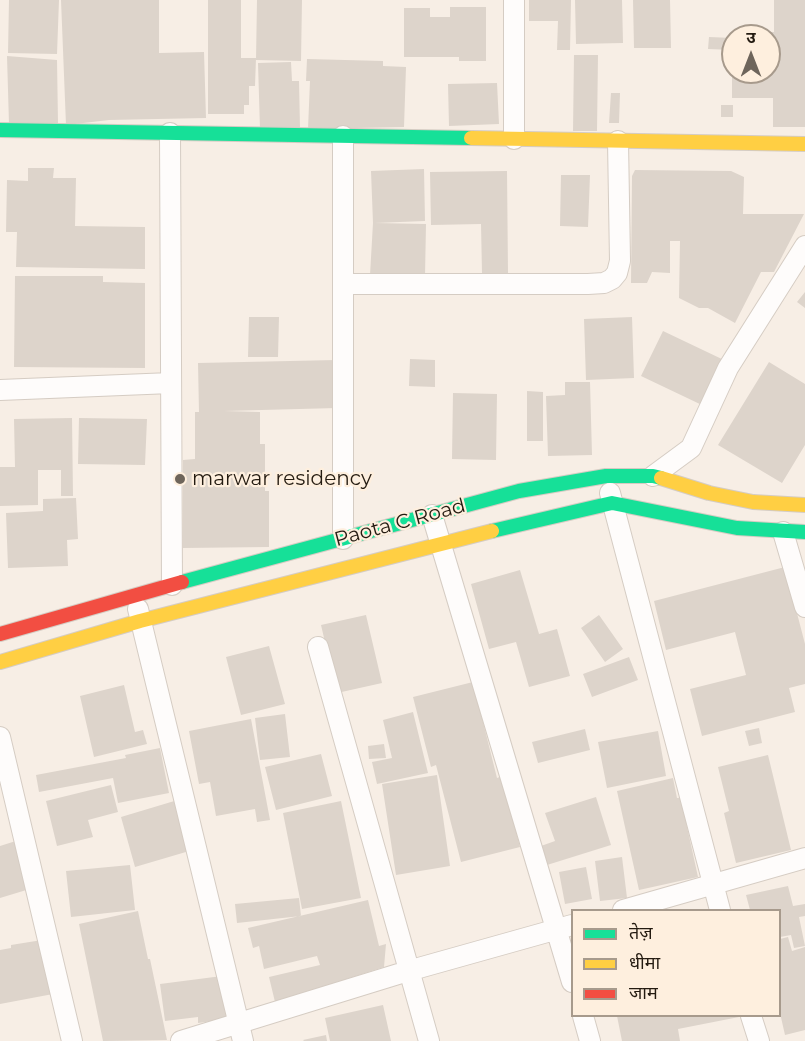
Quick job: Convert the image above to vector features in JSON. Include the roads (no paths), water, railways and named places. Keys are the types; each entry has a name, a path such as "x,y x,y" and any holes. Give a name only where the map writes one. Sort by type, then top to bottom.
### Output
{"street":[{"path":"514,0 514,139"},
{"path":"0,130 805,144"},
{"path":"170,133 171,585"},
{"path":"343,136 343,539"},
{"path":"343,284 588,284 604,283 612,279 617,273 620,261 618,141"},
{"path":"653,476 691,448 728,368 805,246"},
{"path":"0,390 171,383"},
{"path":"606,476 720,909"},
{"name":"Paota C Road","path":"0,634 171,585 519,491 606,476 653,476 709,493 753,502 805,505"},
{"path":"0,662 141,621 440,543 612,503 708,524 783,532 805,532"},
{"path":"432,514 565,927 571,968"},
{"path":"783,532 805,607"},
{"path":"135,595 241,1033"},
{"path":"318,647 429,1041"},
{"path":"0,737 72,1041"},
{"path":"627,909 805,858"},
{"path":"181,1041 241,1033 408,971 565,927"},
{"path":"583,1017 590,1041"},
{"path":"751,1017 759,1041"}],"place":[{"name":"marwar residency","path":"180,479"}]}
